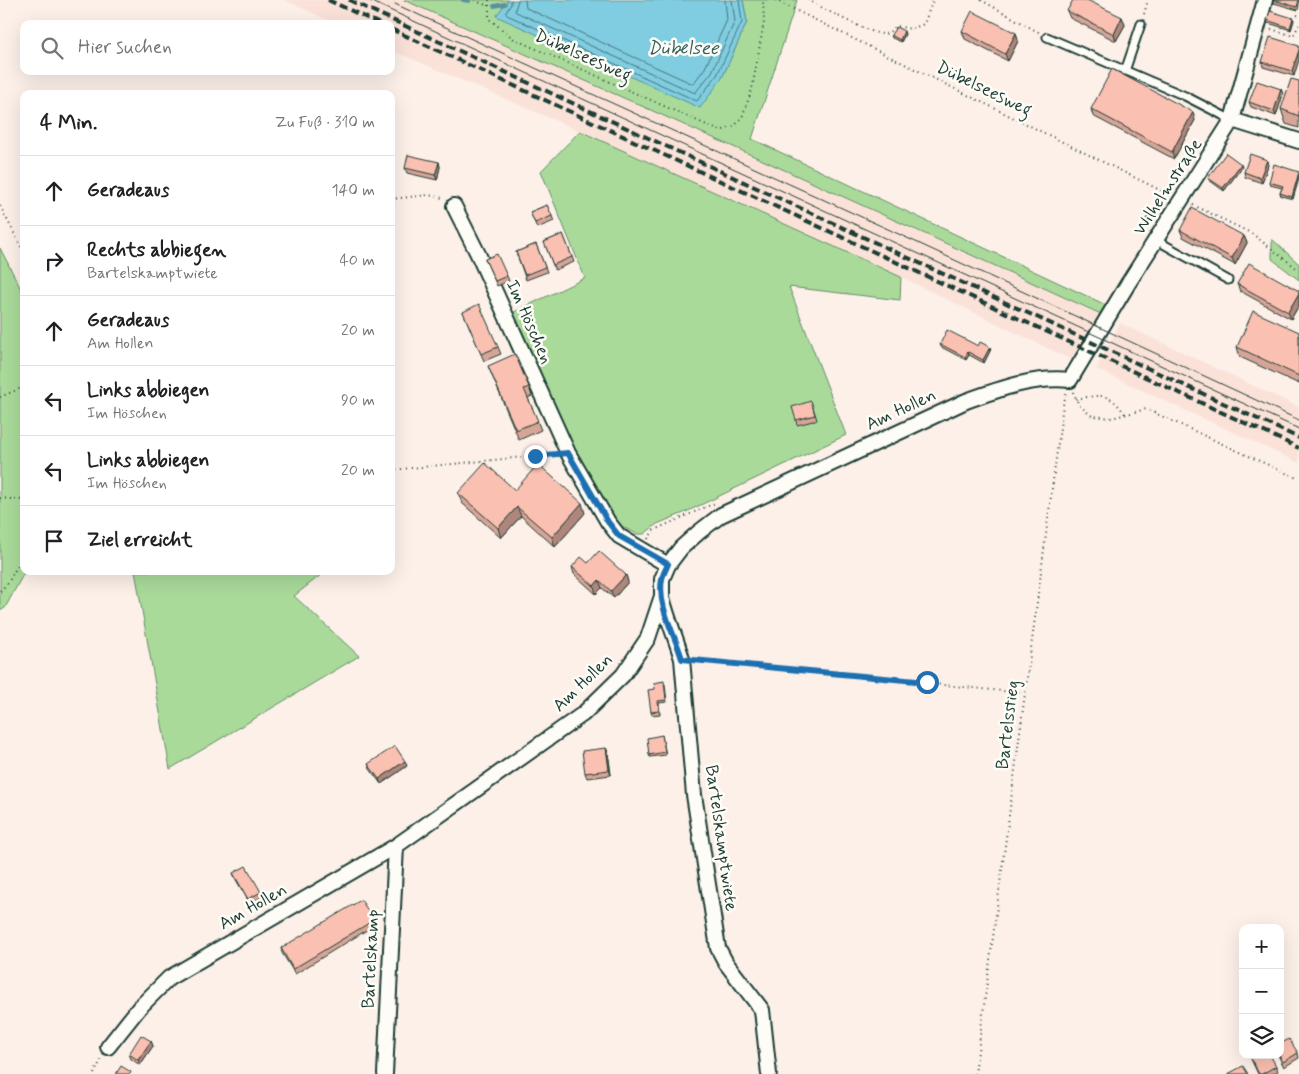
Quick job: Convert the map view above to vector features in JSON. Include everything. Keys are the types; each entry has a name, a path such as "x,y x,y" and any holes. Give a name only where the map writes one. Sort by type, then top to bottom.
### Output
{"street":[{"name":"Wilhelmstraße","path":"1070,380 1232,120 1265,0"},
{"path":"1232,120 1299,141"},
{"name":"Im Höschen","path":"454,206 478,254 568,453 608,522 619,536 668,564"},
{"name":"Am Hollen","path":"108,1047 139,1008 170,978 396,846 583,714 623,675 648,638 662,596 662,579 668,564 681,548 721,515 966,401 997,390 1039,381 1055,378 1070,380"},
{"name":"Bartelskamptwiete","path":"662,596 666,614 682,659 694,795 718,948 726,964 762,1010 769,1074"},
{"name":"Bartelskamp","path":"385,1074 396,846"}],"lane":[{"path":"1125,71 1141,24"},
{"path":"1048,37 1185,96 1232,120"},
{"path":"1156,240 1228,280"}],"path":[{"path":"476,0 488,5 489,0"},
{"name":"Dübelseesweg","path":"488,5 488,19 514,39 720,131 735,126 743,115 752,89 764,22 763,0"},
{"name":"Dübelseesweg","path":"775,0 1251,233 1299,270"},
{"path":"808,0 869,30 885,34 897,26 911,28 924,24 933,0"},
{"path":"981,0 1048,37"},
{"path":"1141,24 1148,0"},
{"path":"1258,26 1293,36 1299,25"},
{"path":"395,199 428,195 439,196 448,200 454,206"},
{"path":"0,206 20,244"},
{"path":"1070,380 1075,399 1092,416 1112,418 1146,409 1299,479"},
{"name":"Bartelsstieg","path":"975,1074 1063,405 1070,380"},
{"path":"0,397 20,389"},
{"path":"1075,399 1105,395 1117,402 1125,414"},
{"path":"395,470 568,453"},
{"path":"0,498 20,500"},
{"path":"0,591 8,583 20,560"},
{"path":"682,659 1024,693"},
{"path":"94,1074 108,1047"}],"shaded area":[{"path":"285,0 404,0 1101,314 1074,361 901,277 580,131 395,52 395,20 328,20"},
{"path":"1120,323 1299,407 1299,463 1096,369"}],"green space":[{"path":"404,0 508,0 497,16 722,78 747,22 743,0 797,0 752,139 1106,305 1101,314"},
{"path":"580,131 901,277 900,300 789,287 846,435 657,524 644,534 637,534 621,526 581,465 508,315 585,278 541,171"},
{"path":"1272,239 1299,264 1299,280 1272,259"},
{"path":"0,248 20,287 20,575 23,575 5,608 0,611"},
{"path":"136,575 321,575 294,596 359,656 170,769"}],"water":[{"name":"Dübelsee","path":"508,0 743,0 747,22 722,78 700,108 496,16"}],"building":[{"path":"1073,0 1087,0 1122,17 1114,34 1067,11"},
{"path":"1273,0 1299,0 1297,7"},
{"path":"972,11 1016,33 1005,54 962,31"},
{"path":"1270,11 1293,18 1290,28 1267,20"},
{"path":"896,27 904,31 900,40 891,35"},
{"path":"1270,37 1299,46 1292,71 1262,62"},
{"path":"1112,69 1193,112 1172,152 1091,109"},
{"path":"1291,79 1299,81 1299,116 1281,109"},
{"path":"1257,81 1281,89 1274,111 1249,102"},
{"path":"1226,153 1241,164 1223,188 1208,178"},
{"path":"1250,154 1267,160 1260,178 1244,172"},
{"path":"408,155 439,162 435,175 405,168"},
{"path":"1274,164 1299,172 1292,197 1280,193 1283,186 1269,182"},
{"path":"547,205 552,216 535,223 530,212"},
{"path":"1192,208 1244,236 1232,258 1180,230"},
{"path":"563,234 572,257 553,265 544,242"},
{"path":"536,244 545,267 525,275 516,252"},
{"path":"497,254 507,276 495,281 485,259"},
{"path":"1249,263 1299,291 1288,312 1237,284"},
{"path":"479,304 498,347 481,354 463,312"},
{"path":"1253,311 1299,332 1299,376 1237,347"},
{"path":"947,330 978,346 980,342 990,347 983,360 968,352 965,357 940,344"},
{"path":"515,354 529,387 524,389 538,421 516,430 488,366"},
{"path":"811,401 815,415 796,420 792,407"},
{"path":"485,463 515,490 538,464 582,503 552,537 517,507 498,528 458,493"},
{"path":"599,551 626,575 611,591 599,580 594,586 572,567 581,557 588,563"},
{"path":"664,681 666,700 658,701 659,711 651,712 648,690 655,689 654,683"},
{"path":"662,735 665,752 649,755 647,738"},
{"path":"395,746 405,761 379,779 368,764"},
{"path":"606,748 609,770 585,773 582,751"},
{"path":"246,866 261,892 248,899 233,873"},
{"path":"361,900 374,920 293,969 281,948"},
{"path":"141,1035 151,1041 138,1060 129,1054"},
{"path":"1289,1039 1298,1053 1283,1062 1281,1059 1284,1059 1284,1042"},
{"path":"1251,1059 1272,1059 1276,1066 1259,1074"},
{"path":"121,1066 131,1072 130,1074 116,1074"},
{"path":"1243,1066 1248,1074 1228,1074"}],"waterway":[{"path":"463,0 469,1"},
{"path":"494,6 505,4"}],"tram line":[{"path":"368,0 1299,429"},
{"path":"395,4 890,230 1299,420"}],"railway":[{"path":"328,0 371,20"},
{"path":"349,0 392,20"},
{"path":"395,21 1299,438"},
{"path":"395,31 1299,448"}],"route":[{"path":"535,456 568,453 608,522 619,536 668,564 662,579 662,596 666,614 682,659 927,682"}]}
